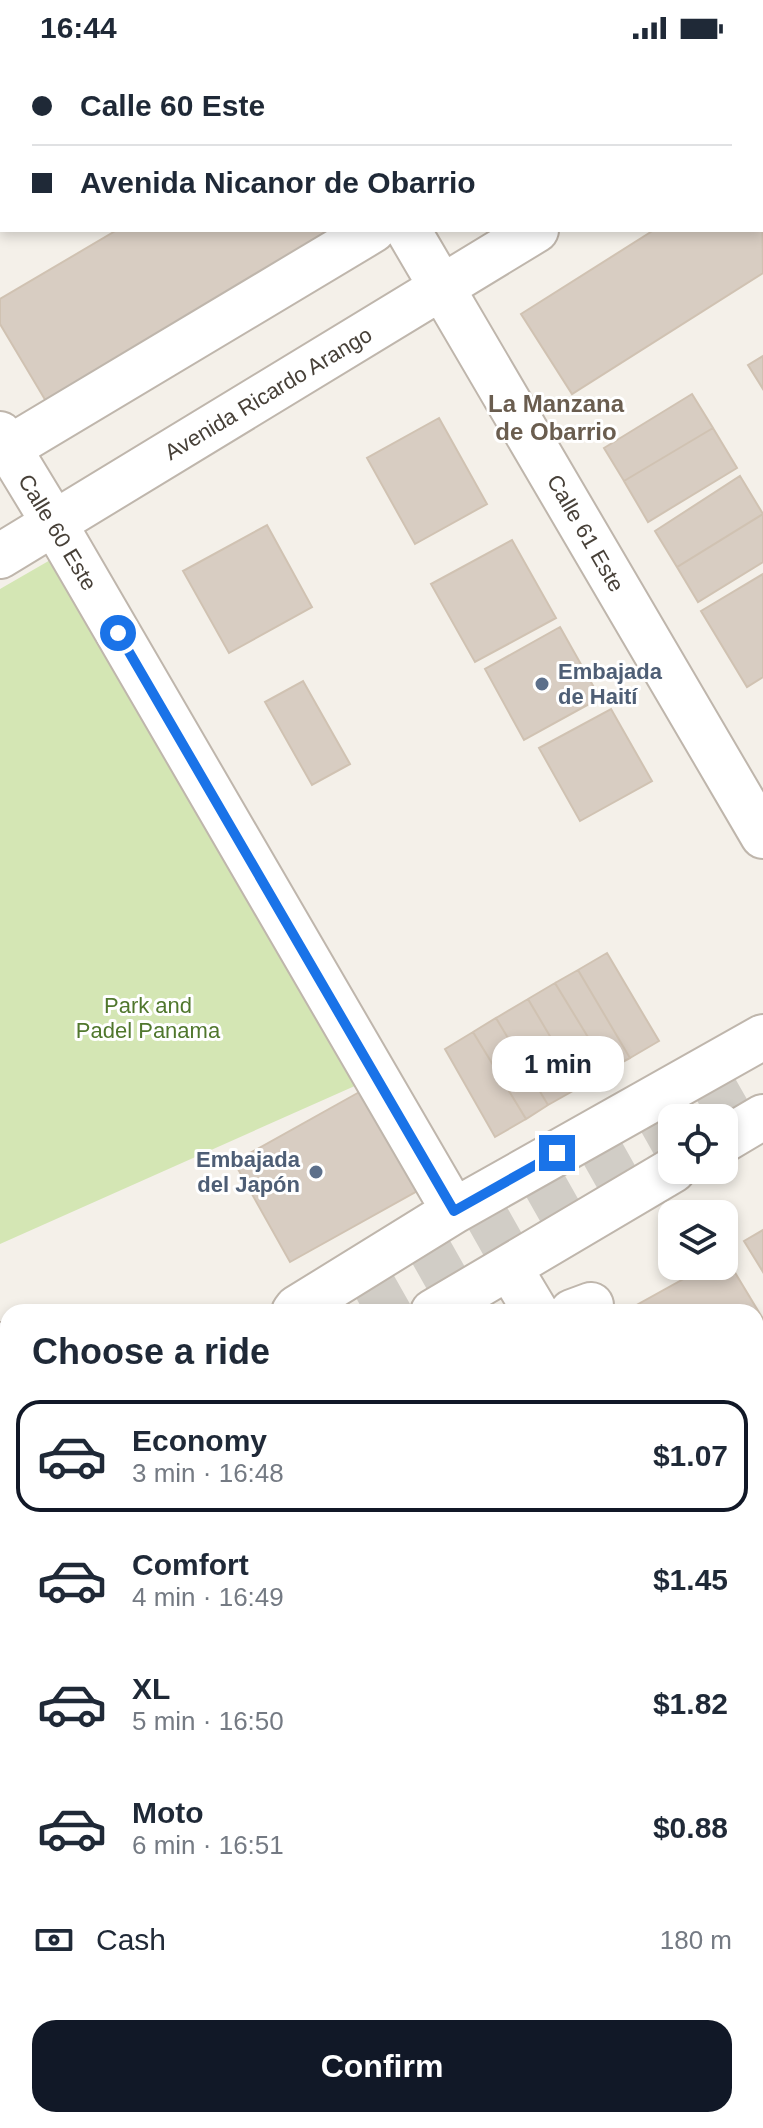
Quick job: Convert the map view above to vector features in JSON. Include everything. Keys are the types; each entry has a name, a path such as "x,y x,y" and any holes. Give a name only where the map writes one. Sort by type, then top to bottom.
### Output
{"street":[{"path":"4,441 370,232"},
{"name":"Calle 61 Este","path":"409,232 763,836"},
{"name":"Avenida Ricardo Arango","path":"0,556 533,232"},
{"name":"Calle 60 Este","path":"4,441 454,1211"},
{"path":"303,1304 454,1211 763,1037"},
{"path":"738,1132 763,1117"},
{"path":"447,1304 658,1179"},
{"path":"509,1267 531,1304"}],"green space":[{"name":"Park and Padel Panama","path":"52,559 357,1085 0,1244 0,589"}],"building":[{"path":"114,232 331,232 336,240 50,408 0,324 0,299"},
{"path":"651,232 762,232 763,273 572,394 521,314"},
{"path":"763,356 763,389 748,365"},
{"path":"692,394 713,428 624,481 604,448"},
{"path":"439,418 487,504 415,544 367,458"},
{"path":"713,428 737,468 648,522 624,481"},
{"path":"740,476 763,514 677,567 655,531"},
{"path":"763,514 763,562 698,602 677,567"},
{"path":"267,525 312,607 229,653 183,571"},
{"path":"512,540 556,618 475,662 431,584"},
{"path":"763,574 763,677 747,687 701,611"},
{"name":"Embajada de Haití","path":"560,627 600,698 524,740 485,669"},
{"path":"303,681 350,764 312,785 265,702"},
{"path":"611,709 652,781 580,821 539,748"},
{"path":"607,953 659,1041 630,1058 578,970"},
{"path":"578,970 630,1058 608,1070 555,983"},
{"path":"555,983 608,1070 580,1087 528,999"},
{"path":"528,999 580,1087 548,1105 496,1018"},
{"path":"496,1018 548,1105 526,1119 473,1032"},
{"path":"473,1032 526,1119 495,1137 445,1049"},
{"path":"363,1090 419,1190 290,1262 234,1162"},
{"path":"763,1230 763,1272 744,1241"},
{"path":"738,1278 754,1304 638,1304 682,1280 738,1280"}],"tunnel":[{"path":"732,1104 763,1086"},
{"path":"378,1304 658,1146"}],"place":[{"name":"Embajada de Haití","path":"542,684"},
{"name":"Embajada del Japón","path":"316,1172"}],"district":[{"name":"La Manzana de Obarrio","path":"556,418"}],"route":[{"path":"118,633 454,1211 557,1153"}]}
